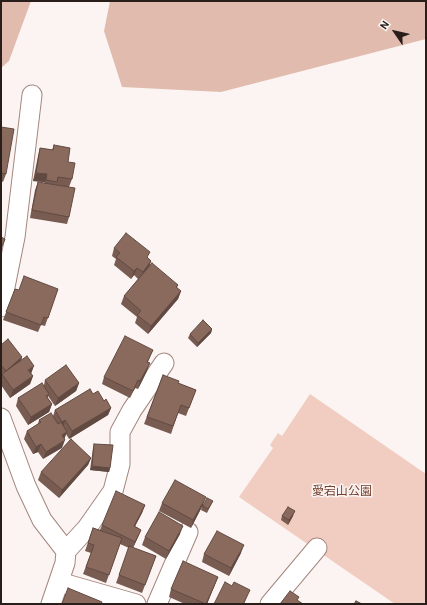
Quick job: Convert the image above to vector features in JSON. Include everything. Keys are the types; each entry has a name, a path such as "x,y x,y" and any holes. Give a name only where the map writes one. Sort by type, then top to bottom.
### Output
{"street":[{"path":"1,307 15,237 32,95"},
{"path":"51,604 65,563 66,551 87,528 112,491 120,464 120,432 132,410 164,364"},
{"path":"1,418 26,486 42,520 66,551"},
{"path":"157,604 188,532"},
{"path":"270,604 317,548"},
{"path":"59,582 136,604"}],"green space":[{"name":"愛宕山公園","path":"310,394 426,474 426,604 395,604 239,497 273,448 270,445 278,433 282,436"}],"shaded area":[{"path":"1,1 31,1 9,61 1,68"},
{"path":"110,1 426,1 426,39 221,92 122,87 104,31"}],"building":[{"path":"1,127 14,129 6,174 1,173"},
{"path":"54,145 70,148 68,162 75,163 72,179 58,177 57,182 46,180 47,174 36,173 40,148 53,150"},
{"path":"38,182 75,188 69,217 32,210"},
{"path":"126,233 150,252 147,257 151,261 143,272 137,268 134,271 116,257 120,253 114,248"},
{"path":"1,237 5,239 1,249"},
{"path":"152,263 178,285 176,287 181,291 151,326 137,315 141,311 124,296"},
{"path":"24,276 58,289 48,318 44,317 41,325 6,312 15,289 19,290"},
{"path":"203,320 212,329 198,343 190,334"},
{"path":"125,336 153,350 147,362 150,363 140,381 138,380 133,391 104,377"},
{"path":"8,339 22,357 6,371 1,365 1,345"},
{"path":"27,356 34,366 28,370 33,376 13,390 2,374"},
{"path":"66,365 79,383 58,398 45,380"},
{"path":"163,375 196,390 189,408 181,405 173,426 147,417"},
{"path":"42,383 49,394 46,396 52,404 31,417 18,398"},
{"path":"90,389 93,394 98,391 104,401 106,399 111,408 72,431 65,420 62,422 55,410"},
{"path":"51,413 58,424 61,422 67,432 62,435 65,440 46,452 41,444 36,447 27,431 41,422 39,420"},
{"path":"71,439 91,458 62,490 41,472"},
{"path":"94,444 113,445 110,468 92,466"},
{"path":"175,480 206,497 193,520 162,503"},
{"path":"116,491 145,505 134,526 141,530 135,542 102,525"},
{"path":"207,498 213,501 208,509 203,506"},
{"path":"288,507 295,511 289,520 282,516"},
{"path":"159,512 183,526 169,551 145,537"},
{"path":"93,528 122,538 109,575 86,567 94,545 88,543"},
{"path":"217,531 244,545 231,568 204,554"},
{"path":"129,546 156,556 145,585 119,575"},
{"path":"183,561 218,577 206,604 171,589"},
{"path":"225,582 232,586 234,582 250,590 243,604 214,604"},
{"path":"68,588 102,602 101,604 62,604"},
{"path":"290,591 299,597 297,600 303,604 280,604"},
{"path":"356,601 362,604 354,604"}]}
